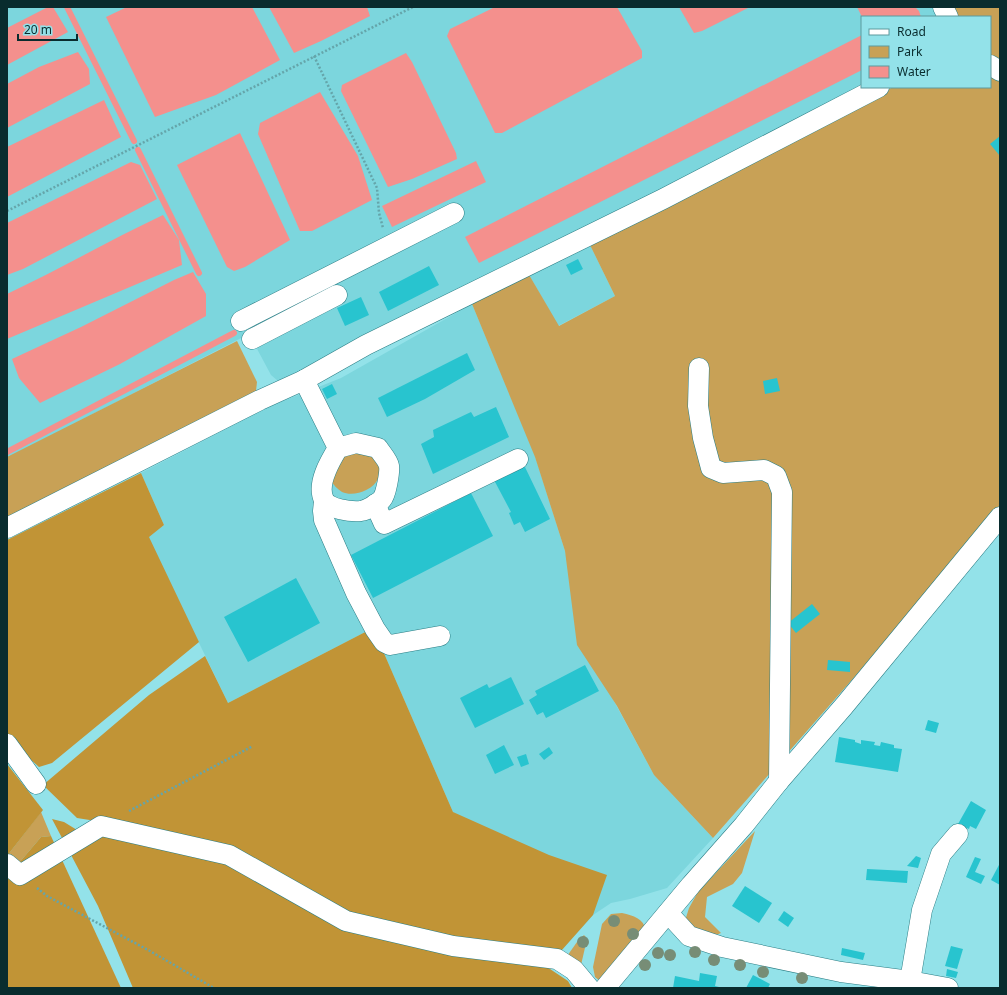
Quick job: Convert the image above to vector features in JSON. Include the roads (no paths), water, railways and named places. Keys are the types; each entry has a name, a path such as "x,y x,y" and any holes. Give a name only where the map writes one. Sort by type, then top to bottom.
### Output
{"street":[{"path":"943,7 948,16"},
{"path":"991,66 1000,71"},
{"path":"7,528 260,400 304,380 366,345 663,199 877,88"},
{"path":"241,321 454,213"},
{"path":"252,339 337,295"},
{"path":"699,368 698,406 703,438 711,468 723,473 764,470 776,476 782,492 779,780"},
{"path":"304,380 338,448"},
{"path":"324,500 330,507 361,511 383,499 388,482 389,465 378,448 356,443 338,448 327,467 323,480 322,492 324,500 324,520 356,593 375,630 384,642 390,645 440,636"},
{"path":"375,504 384,524 518,458"},
{"path":"605,988 691,885 744,825 779,780 844,706 1000,517"},
{"path":"7,744 36,784"},
{"path":"14,869 101,826 229,855 346,921 453,946 557,959 574,970 589,988"},
{"path":"910,981 924,903 940,854 958,834"},
{"path":"668,913 689,936 722,947 841,972 910,981 948,988"}],"water":[{"path":"48,7 53,7 68,32 7,65 7,28"},
{"path":"127,7 252,7 280,60 216,95 155,117 106,17"},
{"path":"269,7 367,7 370,16 294,53"},
{"path":"495,7 617,7 642,51 642,58 502,133 495,133 447,36 450,29"},
{"path":"679,7 750,7 702,31 694,33"},
{"path":"857,7 915,7 919,11 921,16 862,16"},
{"path":"861,36 861,71 479,263 465,237"},
{"path":"78,52 89,69 90,84 7,128 7,84 39,67"},
{"path":"406,53 412,62 456,153 457,159 412,179 388,187 341,91 342,85"},
{"path":"320,92 358,156 372,200 312,231 300,231 258,134 260,123"},
{"path":"104,100 121,137 7,197 7,147"},
{"path":"240,133 290,240 245,267 234,271 227,267 177,165"},
{"path":"476,161 486,182 392,227 382,206"},
{"path":"131,162 140,165 157,199 23,269 7,275 7,223"},
{"path":"163,215 179,240 182,265 7,339 7,294"},
{"path":"193,272 206,294 206,316 120,364 40,403 19,378 12,359"}],"waterway":[{"path":"67,7 134,141"},
{"path":"138,150 199,273"},
{"path":"7,452 234,333"}]}
